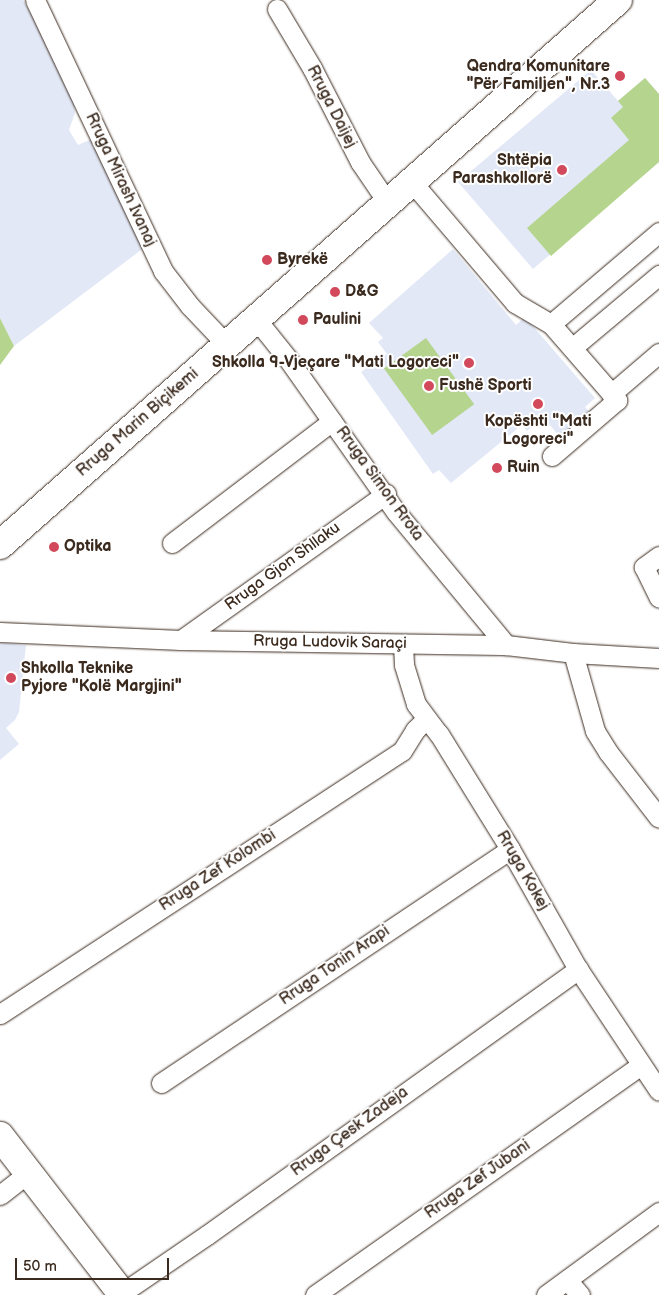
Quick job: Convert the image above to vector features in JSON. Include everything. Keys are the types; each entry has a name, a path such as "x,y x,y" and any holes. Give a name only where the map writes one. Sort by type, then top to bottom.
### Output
{"main road":[{"name":"Rruga Marin Biçikemi","path":"0,545 618,0"},
{"path":"0,1136 122,1294"}],"street":[{"name":"Rruga Mirash Ivanaj","path":"35,0 163,270 190,306 226,345"},
{"name":"Rruga Daijej","path":"277,9 312,68 360,162 388,203"},
{"path":"412,182 515,303 551,324 617,400 552,456"},
{"path":"551,324 659,232"},
{"path":"572,348 659,275"},
{"name":"Rruga Simon Rrota","path":"256,319 288,358 386,494 396,512 506,645"},
{"path":"611,394 659,353"},
{"path":"172,543 332,421"},
{"name":"Rruga Gjon Shllaku","path":"181,640 386,494"},
{"path":"659,556 644,567 659,598"},
{"name":"Rruga Ludovik Saraçi","path":"0,632 181,640 403,645 506,645 659,658"},
{"name":"Rruga Kokej","path":"403,645 407,680 416,704 439,734 510,849 578,969 659,1091"},
{"path":"573,652 595,731 608,752 659,818"},
{"name":"Rruga Zef Kolombi","path":"0,1014 402,751 415,730 426,719"},
{"name":"Rruga Tonin Arapi","path":"161,1083 510,849"},
{"name":"Rruga Çesk Zadeja","path":"122,1294 578,969"},
{"name":"Rruga Zef Jubani","path":"315,1295 641,1065"},
{"path":"0,1195 28,1173"},
{"path":"546,1295 659,1212"},
{"path":"567,1280 580,1295"}],"shaded area":[{"path":"0,0 23,0 35,21 74,104 75,113 69,130 78,145 94,138 145,247 14,346 0,318"},
{"name":"Shtëpia Parashkollorë","path":"591,70 618,101 645,78 659,94 659,162 533,269 458,182"},
{"name":"Shkolla 9-Vjeçare \"Mati Logoreci\"","path":"453,249 516,325 525,317 595,398 585,407 592,415 562,440 550,425 534,425 527,431 522,425 451,483 439,470 433,474 361,372 387,354 378,342 383,338 369,323"},
{"name":"Shkolla Teknike Pyjore \"Kolë Margjini\"","path":"0,643 26,645 19,712 15,720 6,728 19,744 0,760"}],"green space":[{"path":"645,78 659,94 659,162 551,256 527,228 629,140 611,118 623,107 618,101"},
{"path":"0,318 14,346 0,365"},
{"name":"Fushë Sporti","path":"426,338 474,404 432,435 384,369"}],"place":[{"name":"Qendra Komunitare \"Për Familjen\", Nr.3","path":"620,76"},
{"name":"Shtëpia Parashkollorë","path":"562,170"},
{"name":"Byrekë","path":"267,260"},
{"name":"D&G","path":"335,292"},
{"name":"Paulini","path":"303,320"},
{"name":"Shkolla 9-Vjeçare \"Mati Logoreci\"","path":"469,363"},
{"name":"Fushë Sporti","path":"429,386"},
{"name":"Kopështi \"Mati Logoreci\"","path":"538,404"},
{"name":"Ruin","path":"497,468"},
{"name":"Optika","path":"54,547"},
{"name":"Shkolla Teknike Pyjore \"Kolë Margjini\"","path":"11,678"}]}
